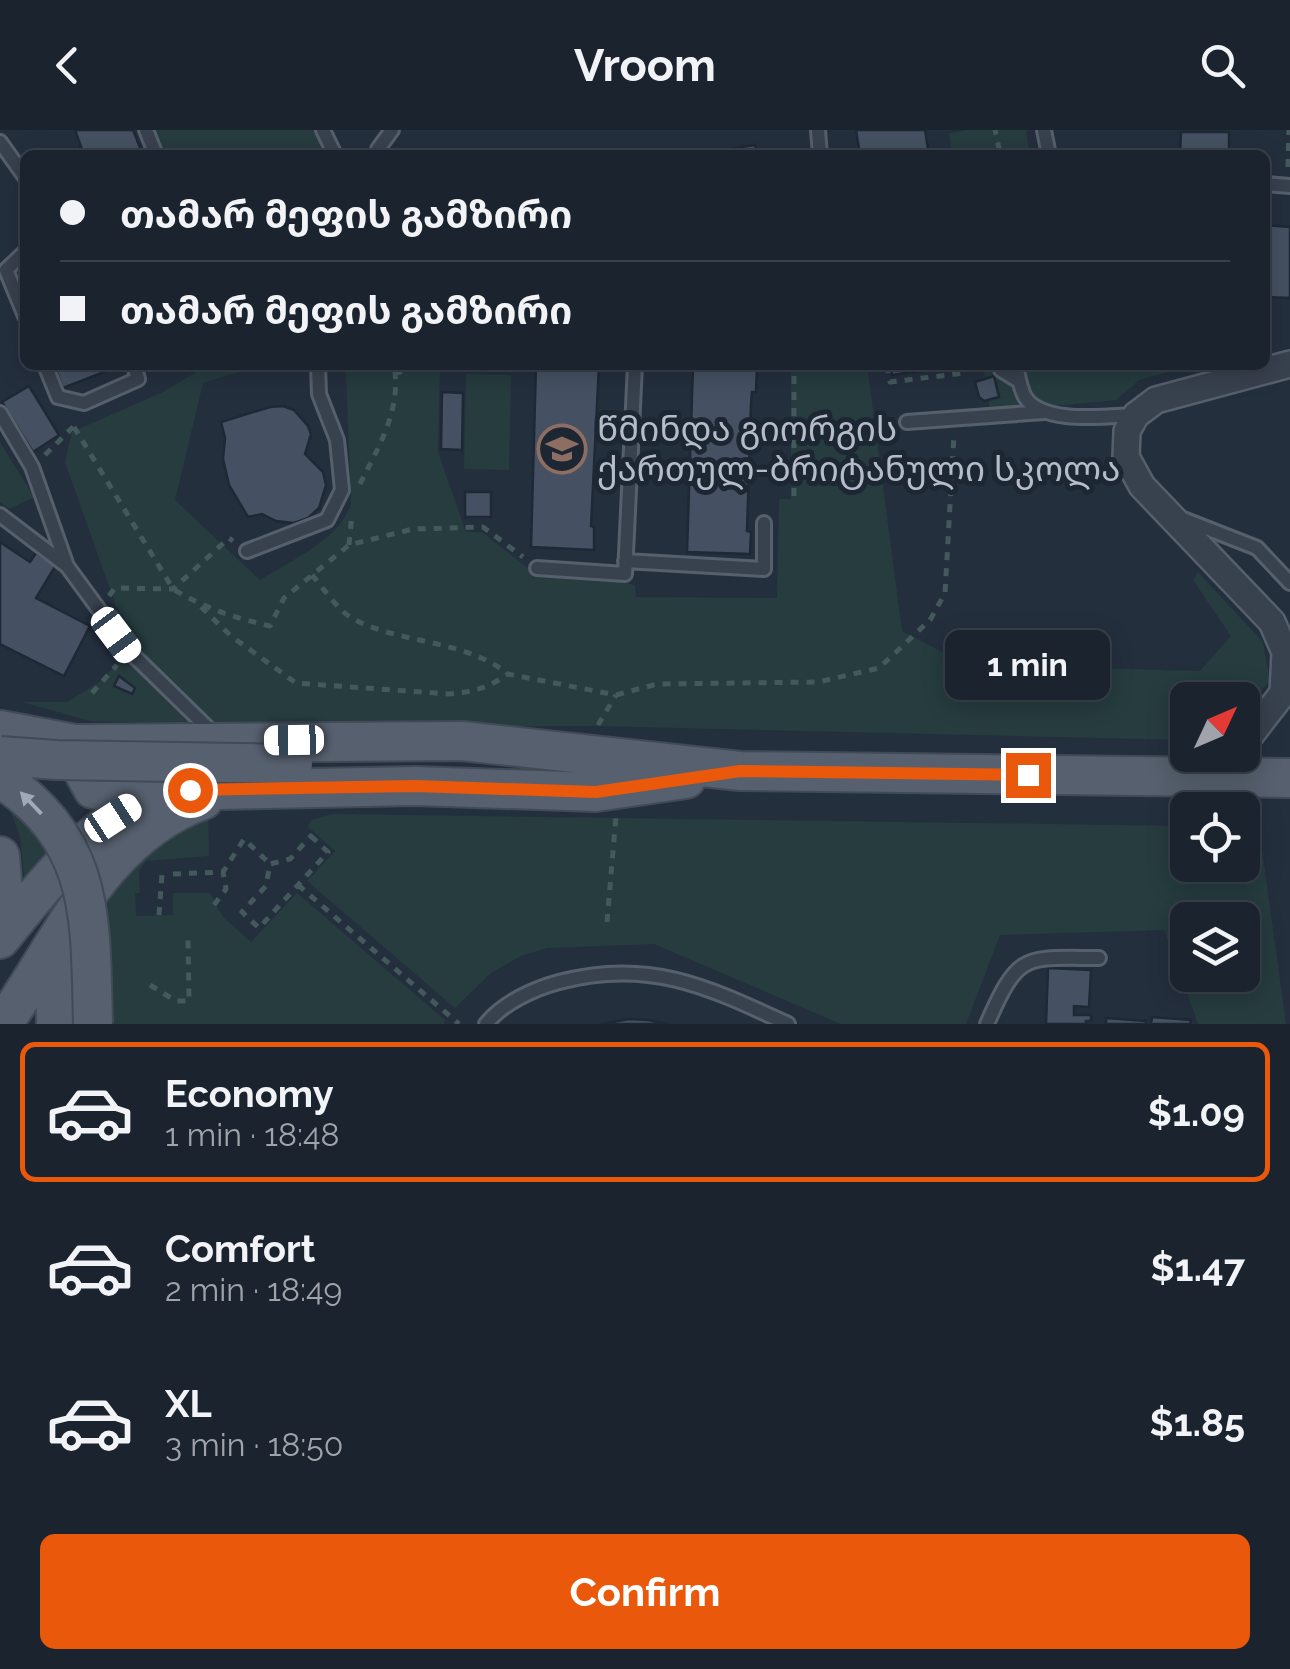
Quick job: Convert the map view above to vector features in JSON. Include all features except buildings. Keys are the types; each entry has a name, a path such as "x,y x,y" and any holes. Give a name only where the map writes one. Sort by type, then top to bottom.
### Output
{"main road":[{"path":"0,730 76,744 598,740 740,771"},
{"path":"0,756 293,764 452,763 598,740"},
{"path":"128,744 87,758 81,767 92,789 107,793 415,786 596,792 740,771 1170,767"},
{"path":"1258,772 1290,778"},
{"path":"0,778 38,809 69,851 78,871 89,912 93,1024"},
{"path":"3,1024 108,865 140,834 181,808 235,788"},
{"path":"0,940 85,843 113,818 140,800 167,791"},
{"path":"0,856 4,905 0,927"},
{"path":"56,1024 55,973 63,930"}],"street":[{"path":"1260,723 1283,694 1285,652 1272,622 1142,486 1126,457 1127,431 1136,415 1156,400 1268,370"}],"lane":[{"path":"378,149 392,130"},
{"path":"0,142 20,170"},
{"path":"20,257 6,270 20,304"},
{"path":"47,370 58,397 84,403 138,379 135,370"},
{"path":"247,552 326,520 342,490 337,440 319,394 318,370"},
{"path":"537,568 624,574 634,370"},
{"path":"1002,370 1019,380"},
{"path":"1017,370 1026,400 1044,412"},
{"path":"907,422 1044,412 1072,416 1136,415"},
{"path":"0,413 32,467 67,566 130,652 222,742"},
{"path":"1168,512 1257,548 1290,583"},
{"path":"0,515 67,566"},
{"path":"625,561 764,570 764,522"},
{"path":"987,1024 1015,971 1035,958 1099,958"},
{"path":"486,1024 516,1000 543,986 616,972 647,972 712,989 788,1024"}],"path":[{"path":"1289,130 1289,186"},
{"path":"356,497 394,410 395,370"},
{"path":"794,370 794,496"},
{"path":"888,370 890,382 964,370"},
{"path":"312,575 351,619 494,662 508,674 616,694 656,684 818,682 878,668 930,620 945,594 956,418"},
{"path":"40,460 74,427 173,589 296,682 449,694 490,686 508,674"},
{"path":"348,545 353,510"},
{"path":"199,605 270,626 284,598 348,545 412,529 484,526 537,568"},
{"path":"104,618 110,609 104,603 115,588 173,589 222,544"},
{"path":"598,740 616,694"},
{"path":"607,922 616,803"},
{"path":"311,836 328,852 259,928 242,912 266,886 270,864 290,859 311,836"},
{"path":"214,905 226,889 222,872 244,840 270,864"},
{"path":"173,874 222,872"},
{"path":"159,915 162,874"},
{"path":"298,885 459,1024"},
{"path":"150,985 176,1002 188,1001 188,938"}],"green space":[{"path":"154,130 323,130 333,150 162,150"},
{"path":"1026,130 1029,150 951,150 949,133"},
{"path":"200,370 245,370 203,383 175,500 260,580 325,539 351,504 346,373 337,370 440,370 438,452 466,532 482,532 539,577 620,580 635,586 636,597 777,598 779,499 791,499 791,370 868,370 902,631 967,665 1200,671 1231,636 1193,580 1198,572 1263,642 1270,681 1260,692 1260,682 1170,682 1170,740 595,726 317,727 90,721 22,702 67,702 98,683 128,653 118,612 65,462 72,432 163,392"},
{"path":"984,370 1175,370 1139,380 1116,400 990,412"},
{"path":"466,374 511,375 509,470 464,469"},
{"path":"0,442 34,497 9,509 0,502"},
{"path":"6,799 70,829 25,885 20,836"},
{"path":"208,811 209,856 146,861 139,871 140,893 135,893 136,916 173,915 173,893 210,893 223,917 251,942 297,893 445,1020 444,1024 106,1024 98,883"},
{"path":"333,814 1170,826 1170,882 1260,882 1260,834 1286,1024 1198,1024 1186,992 1260,992 1260,902 1170,902 1170,947 1164,930 1000,935 966,1024 841,1024 654,944 547,948 521,956 491,973 455,1008 307,881 335,851 308,827 311,820"}],"place":[{"name":"წმინდა გიორგის ქართულ-ბრიტანული სკოლა","path":"562,449"}],"route":[{"path":"190,790 415,786 596,792 740,771 1028,775"}]}
